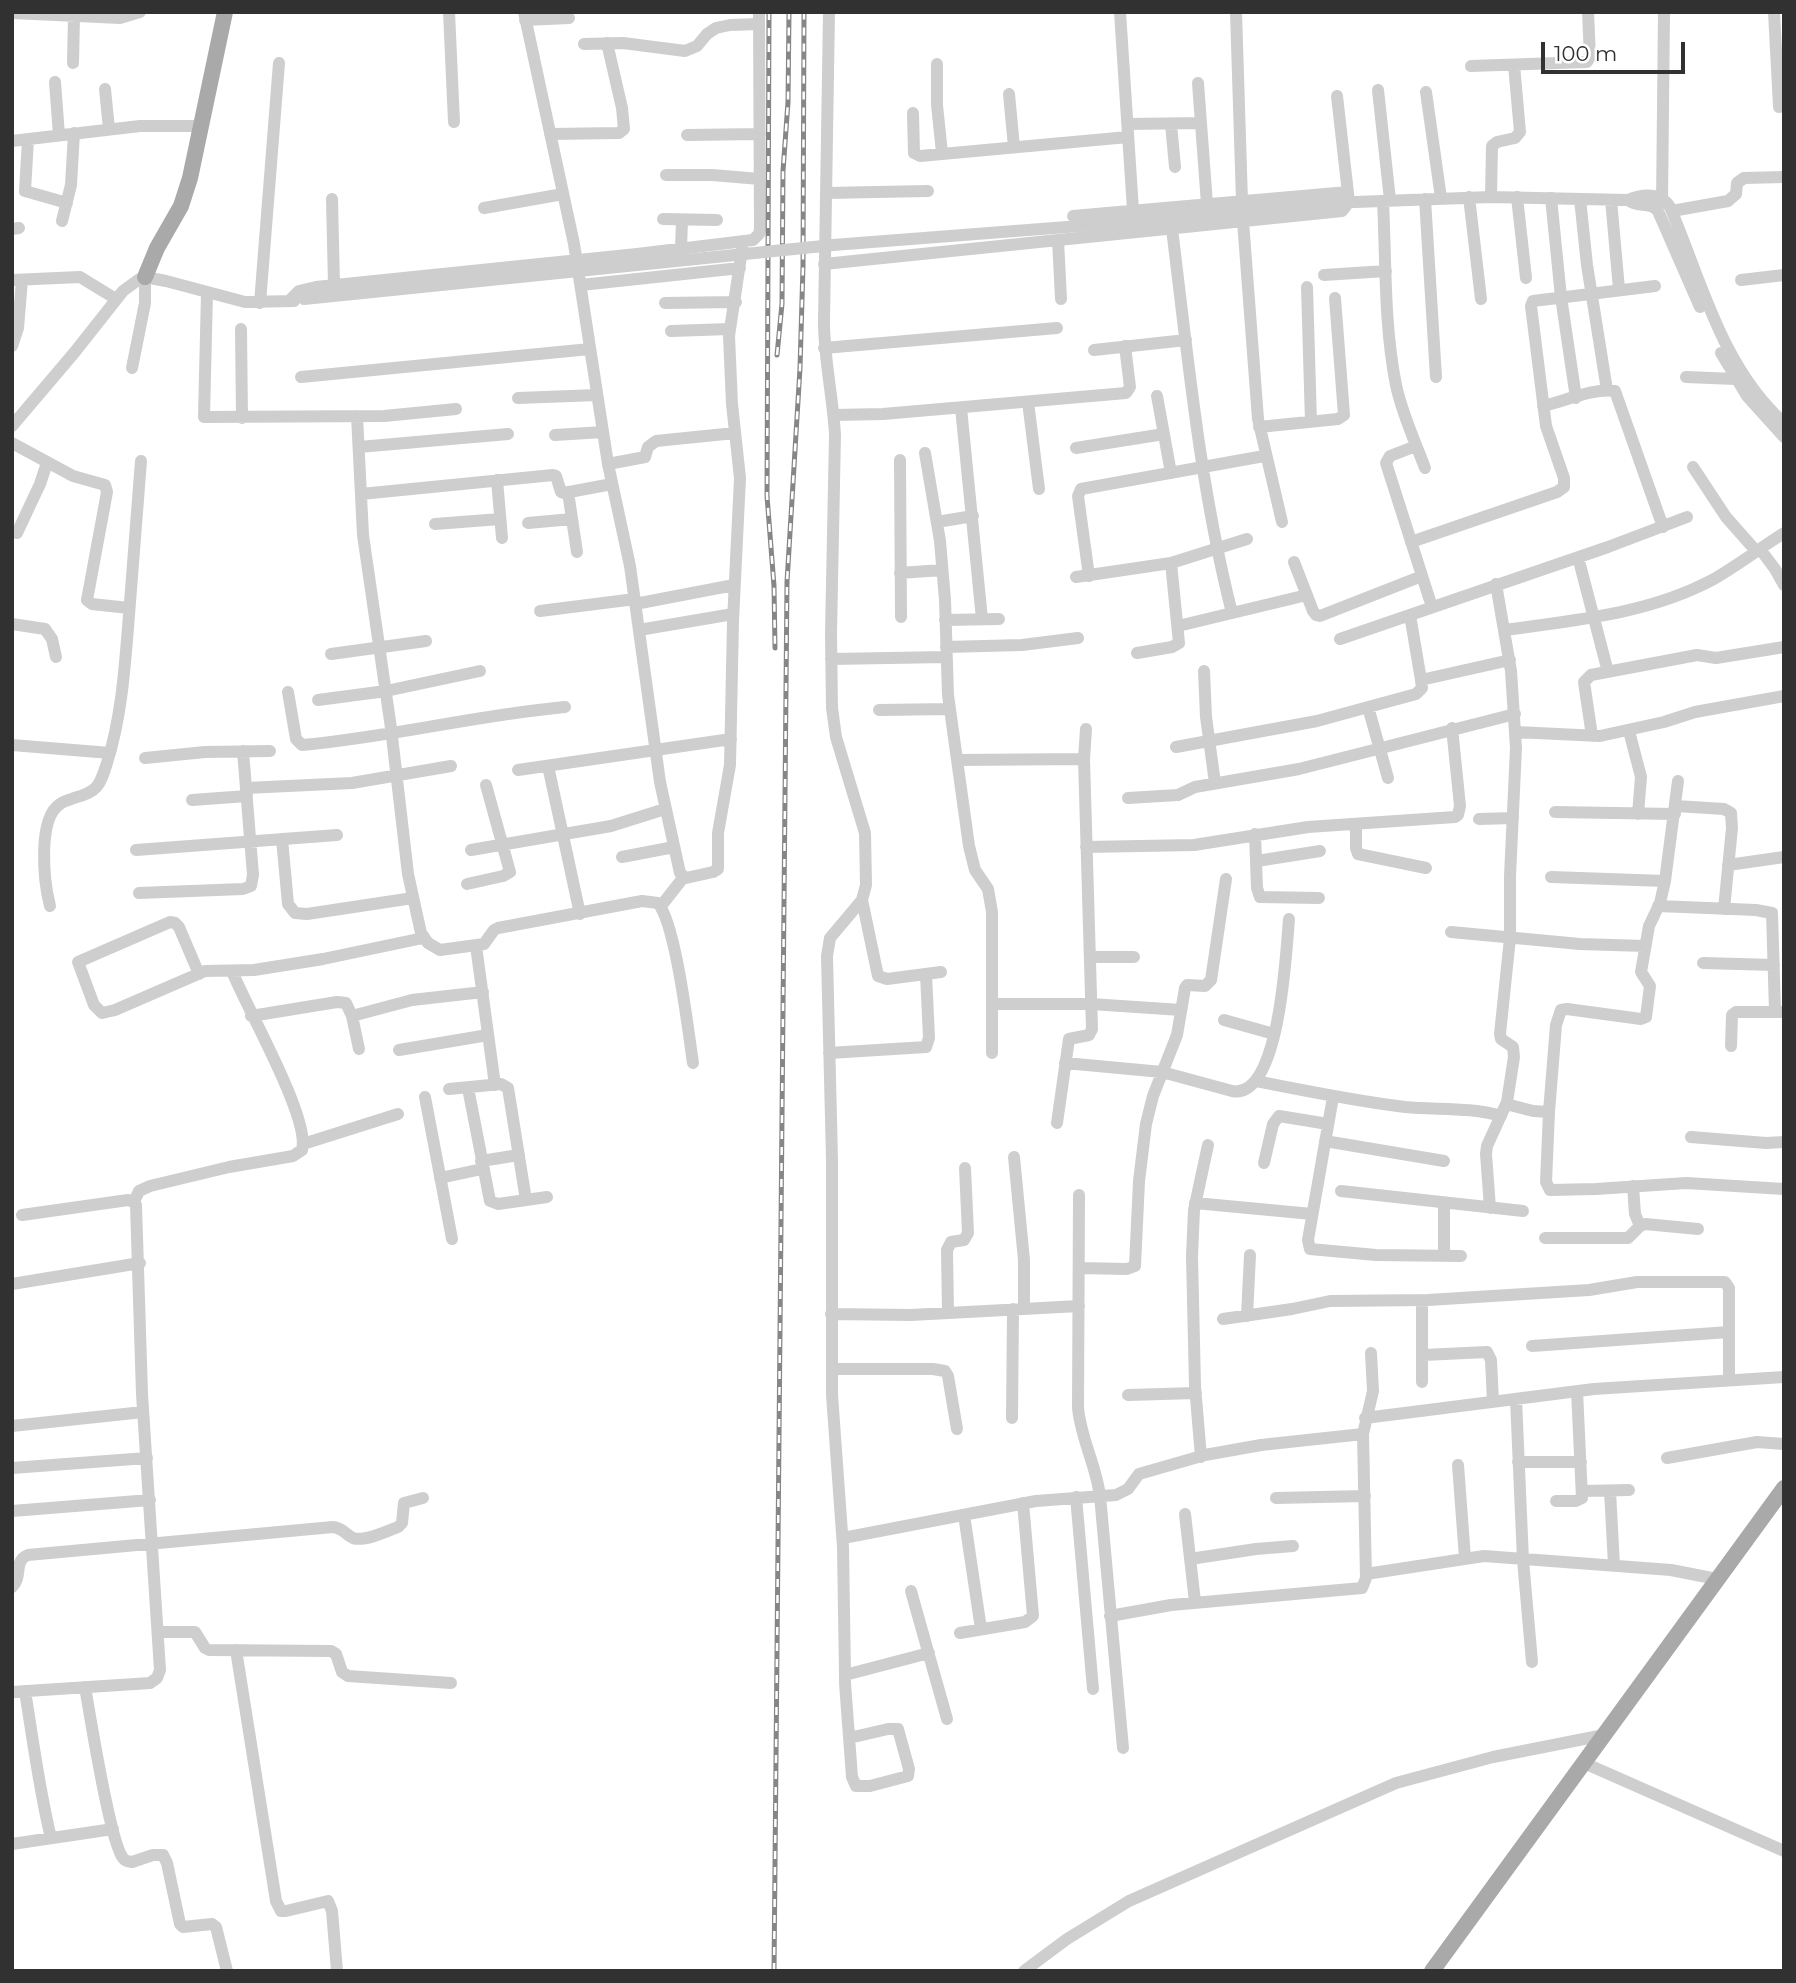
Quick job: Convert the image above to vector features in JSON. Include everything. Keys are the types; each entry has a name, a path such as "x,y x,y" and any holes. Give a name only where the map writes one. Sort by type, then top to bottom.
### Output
{"main road":[{"path":"145,277 157,248 181,206 225,12"},
{"path":"1432,1971 1784,1488"}],"street":[{"path":"12,13 120,18 140,12"},
{"path":"449,12 454,122"},
{"path":"829,12 824,348 834,415 831,659 833,721 865,833 866,884 862,900 878,976 887,979 941,972"},
{"path":"1120,12 1133,210"},
{"path":"1236,12 1242,201"},
{"path":"1471,66 1587,62 1590,57 1588,12"},
{"path":"1664,12 1666,212 1710,331 1735,379 1763,416 1784,437"},
{"path":"1774,12 1779,107"},
{"path":"73,63 74,16"},
{"path":"569,18 525,16 576,259 608,464 635,601 665,809 683,878"},
{"path":"289,301 306,289 334,285 753,240 759,234 759,18 716,29 707,34 693,49 685,51 674,52 623,43 584,44"},
{"path":"550,134 619,133 624,129 622,108 607,43"},
{"path":"260,303 279,63"},
{"path":"937,64 937,105 942,153"},
{"path":"1491,197 1492,146 1497,142 1516,138 1520,132 1514,65"},
{"path":"55,82 59,135"},
{"path":"1198,83 1207,204"},
{"path":"105,89 109,129"},
{"path":"1378,90 1387,200 1386,271 1396,386 1425,468"},
{"path":"1426,92 1441,198"},
{"path":"1009,94 1014,147"},
{"path":"824,264 1336,213 1347,207 1348,197 1338,96"},
{"path":"913,113 916,156 1014,147 1171,124 1200,123"},
{"path":"1171,124 1175,167"},
{"path":"12,141 140,126 201,126"},
{"path":"62,221 71,185 74,133"},
{"path":"687,135 760,134"},
{"path":"28,139 25,191 67,203"},
{"path":"666,175 712,174 760,178"},
{"path":"1666,212 1728,201 1736,194 1737,183 1744,178 1784,177"},
{"path":"826,193 928,191"},
{"path":"484,208 563,194"},
{"path":"1073,216 1242,201 1348,197 1387,200 1469,197 1611,200 1628,200 1637,196 1664,198"},
{"path":"12,426 116,299 132,283 145,277 245,302 260,303 760,252 1328,203 1348,197"},
{"path":"1469,197 1481,299"},
{"path":"1517,197 1526,278"},
{"path":"1550,198 1576,398"},
{"path":"332,199 334,285"},
{"path":"1425,199 1436,377"},
{"path":"1580,199 1591,293 1607,390"},
{"path":"1611,200 1619,289"},
{"path":"1628,200 1635,204 1653,205 1666,212 1725,343 1755,391 1784,423"},
{"path":"663,219 717,220"},
{"path":"681,249 682,220"},
{"path":"1244,221 1259,427 1282,522"},
{"path":"1172,229 1201,467 1232,613"},
{"path":"1058,240 1061,299"},
{"path":"683,878 692,878 718,869 718,833 728,783 740,478 729,350 743,243"},
{"path":"580,285 740,268"},
{"path":"1324,275 1386,271"},
{"path":"1741,280 1784,275"},
{"path":"12,346 18,328 17,280 80,277 116,299"},
{"path":"132,368 145,303 145,277"},
{"path":"1411,542 1557,492 1564,486 1546,426 1532,303 1537,300 1655,286"},
{"path":"1307,287 1311,422"},
{"path":"207,293 204,417 357,416 456,409"},
{"path":"1259,427 1338,419 1344,415 1335,298"},
{"path":"664,303 736,302"},
{"path":"824,348 1057,328"},
{"path":"241,329 242,418"},
{"path":"671,331 730,329"},
{"path":"1094,350 1186,340"},
{"path":"834,415 883,414 1128,393 1130,387 1125,346"},
{"path":"301,377 590,349"},
{"path":"1686,377 1735,379"},
{"path":"1543,406 1607,390 1615,391 1663,527"},
{"path":"518,398 597,395"},
{"path":"1157,396 1171,473"},
{"path":"1028,402 1039,489"},
{"path":"961,408 982,619"},
{"path":"357,416 363,535 413,898 423,938 440,950 476,946 487,942 498,928 647,901 658,903 673,945 693,1063"},
{"path":"555,435 603,432"},
{"path":"608,464 645,457 648,447 656,440 735,433"},
{"path":"359,447 508,434"},
{"path":"1076,448 1164,434"},
{"path":"12,443 80,479 105,485 107,492 87,600 92,604 129,608"},
{"path":"1416,446 1391,456 1386,463 1432,607"},
{"path":"925,453 937,522 946,620 950,709 971,859 988,889 991,905 992,1053"},
{"path":"1247,539 1171,563 1082,577 1079,491 1084,487 1265,456"},
{"path":"900,460 901,617"},
{"path":"50,906 44,864 47,829 53,810 65,801 96,789 110,752 123,673 141,461"},
{"path":"17,533 47,463"},
{"path":"1693,467 1732,525 1775,569 1784,585"},
{"path":"361,494 556,475 561,492 612,484"},
{"path":"496,480 502,538"},
{"path":"568,492 577,552"},
{"path":"937,522 972,516"},
{"path":"1340,639 1687,517"},
{"path":"435,524 500,519"},
{"path":"528,523 572,519"},
{"path":"1505,630 1594,618 1646,606 1714,579 1784,533"},
{"path":"1578,557 1608,672"},
{"path":"1294,562 1313,611 1320,616 1422,576"},
{"path":"1137,653 1176,645 1180,640 1171,563"},
{"path":"900,573 942,570"},
{"path":"1490,1208 1487,1146 1504,1110 1514,1051 1511,1044 1501,1039 1500,1034 1510,938 1516,732 1510,660 1496,584"},
{"path":"540,611 635,601 734,585"},
{"path":"1178,626 1307,595"},
{"path":"639,630 733,614"},
{"path":"1176,747 1317,721 1416,694 1422,688 1410,615"},
{"path":"946,620 999,619"},
{"path":"12,624 45,629 52,639 56,657"},
{"path":"831,659 946,652 1078,638"},
{"path":"331,654 426,641"},
{"path":"1592,736 1584,682 1591,675 1697,655 1716,657 1784,647"},
{"path":"1421,680 1510,660"},
{"path":"318,700 386,691 480,671"},
{"path":"1204,671 1215,783"},
{"path":"288,692 296,739 302,745 392,734 500,713 565,707"},
{"path":"1516,732 1592,736 1629,731 1695,712 1784,696"},
{"path":"1368,707 1388,778"},
{"path":"879,710 950,709"},
{"path":"1128,798 1178,795 1195,787 1299,769 1515,714"},
{"path":"1086,847 1194,845 1308,827 1440,820 1458,815 1459,793 1452,728"},
{"path":"1057,1123 1069,1040 1092,1033 1084,759 1086,729"},
{"path":"1629,731 1641,776 1638,814"},
{"path":"519,770 731,739"},
{"path":"12,745 110,752"},
{"path":"139,893 247,888 253,882 243,751"},
{"path":"145,758 270,751"},
{"path":"957,760 1084,759"},
{"path":"192,800 398,776 452,766"},
{"path":"548,766 579,914"},
{"path":"1678,781 1665,881 1649,926 1641,972 1650,986 1646,1017 1567,1009 1559,1013 1549,1112 1547,1187 1555,1190 1686,1183 1784,1189"},
{"path":"467,884 508,875 509,867 486,785"},
{"path":"471,850 611,826 665,809"},
{"path":"1555,812 1638,814 1724,809 1731,813 1724,909"},
{"path":"1479,819 1513,818"},
{"path":"1356,824 1356,848 1359,854 1426,869"},
{"path":"1255,834 1259,897 1319,898"},
{"path":"136,850 337,835"},
{"path":"282,839 288,904 295,913 307,914 413,898"},
{"path":"622,857 674,847"},
{"path":"1256,861 1320,851"},
{"path":"1728,865 1784,857"},
{"path":"1550,877 1665,881"},
{"path":"661,906 683,878"},
{"path":"1080,1268 1127,1269 1135,1266 1148,1112 1177,1035 1185,988 1187,985 1205,986 1211,980 1226,879"},
{"path":"849,1738 888,1729 898,1730 909,1769 908,1776 870,1786 856,1786 852,1777 849,1738 845,1675 843,1538 832,1369 828,946 835,929 862,900"},
{"path":"1658,906 1772,913 1779,1011 1740,1011 1732,1015 1731,1046"},
{"path":"1065,1063 1162,1072 1238,1092 1248,1089 1256,1081 1268,1059 1282,992 1289,919"},
{"path":"199,974 179,927 170,922 78,962 94,1005 102,1013 213,970 242,972 323,959 423,938"},
{"path":"1451,932 1645,946"},
{"path":"476,946 495,1085"},
{"path":"1090,957 1134,957"},
{"path":"1703,962 1774,965"},
{"path":"51,1838 19,1691 145,1684 157,1678 160,1670 144,1412 140,1263 137,1210 134,1202 139,1191 150,1186 229,1167 293,1156 302,1150 303,1144 279,1068 251,1016 232,971"},
{"path":"829,1053 926,1047 929,1038 926,974"},
{"path":"352,1016 412,1000 483,992"},
{"path":"251,1016 342,1002 349,1006 359,1049"},
{"path":"992,1004 1091,1004 1181,1010"},
{"path":"1224,1020 1274,1034"},
{"path":"399,1050 488,1035"},
{"path":"1256,1081 1333,1097 1432,1110 1549,1112"},
{"path":"449,1089 506,1085 511,1095 526,1200"},
{"path":"468,1087 489,1201 498,1204 547,1197"},
{"path":"425,1097 452,1239"},
{"path":"1333,1097 1308,1245 1315,1251 1461,1256"},
{"path":"303,1144 398,1114"},
{"path":"1264,1163 1273,1124 1279,1116 1328,1124"},
{"path":"1691,1137 1784,1142"},
{"path":"1325,1141 1444,1161"},
{"path":"1201,1457 1195,1394 1192,1256 1195,1203 1208,1145"},
{"path":"440,1178 519,1155"},
{"path":"1012,1418 1024,1260 1014,1157"},
{"path":"948,1312 948,1245 964,1240 968,1233 965,1168"},
{"path":"1633,1186 1635,1214 1640,1226"},
{"path":"1341,1191 1523,1211"},
{"path":"1079,1195 1080,1422 1100,1496 1123,1748"},
{"path":"22,1214 128,1200 134,1202"},
{"path":"1195,1203 1312,1214"},
{"path":"1444,1204 1444,1255"},
{"path":"1545,1238 1628,1238 1640,1226 1655,1224 1698,1229"},
{"path":"1247,1316 1250,1255"},
{"path":"12,1284 140,1263"},
{"path":"1223,1319 1331,1301 1422,1300 1589,1290 1637,1282 1725,1282 1729,1288 1729,1380"},
{"path":"1422,1300 1422,1382"},
{"path":"831,1314 900,1315 1079,1306"},
{"path":"1532,1346 1729,1332"},
{"path":"1423,1355 1488,1352 1491,1360 1493,1402"},
{"path":"1110,1616 1195,1602 1362,1588 1366,1574 1363,1434 1373,1391 1371,1353"},
{"path":"832,1369 945,1371 957,1429"},
{"path":"1365,1418 1577,1391 1784,1377"},
{"path":"1556,1501 1580,1500 1583,1491 1577,1391"},
{"path":"1128,1395 1195,1394"},
{"path":"1516,1399 1523,1560 1532,1662"},
{"path":"12,1426 144,1412"},
{"path":"843,1538 1023,1503 1123,1493 1139,1474 1147,1470 1261,1445 1363,1434"},
{"path":"1667,1458 1757,1443 1784,1444"},
{"path":"12,1468 147,1458"},
{"path":"1518,1462 1581,1462"},
{"path":"1458,1465 1465,1558"},
{"path":"1583,1491 1629,1490"},
{"path":"1610,1491 1614,1565"},
{"path":"1276,1497 1365,1496"},
{"path":"12,1587 19,1577 19,1562 28,1555 333,1527 344,1530 352,1538 364,1538 398,1527 402,1523 404,1503 423,1497"},
{"path":"1076,1497 1093,1689"},
{"path":"12,1511 150,1500"},
{"path":"960,1633 1025,1622 1034,1616 1023,1503"},
{"path":"964,1514 981,1629"},
{"path":"1185,1514 1195,1602"},
{"path":"1190,1559 1266,1547 1293,1546"},
{"path":"1366,1574 1485,1556 1671,1570 1717,1579"},
{"path":"911,1591 947,1718"},
{"path":"159,1632 195,1632 205,1648 331,1651 336,1654 342,1672 348,1676 451,1683"},
{"path":"236,1650 276,1901 281,1911 328,1901 332,1911 337,1971"},
{"path":"845,1675 929,1653"},
{"path":"85,1687 120,1852 128,1861 163,1855 180,1924 188,1927 212,1924 216,1927 227,1971"},
{"path":"1024,1971 1067,1938 1129,1901 1395,1783 1493,1757 1604,1735"},
{"path":"1584,1763 1784,1851"},
{"path":"12,1844 113,1829"}],"railway":[{"path":"769,12 767,496 774,586 775,648"},
{"path":"777,355 782,304 783,171 788,102 789,12"},
{"path":"774,1971 787,582 800,368 804,12"}]}
